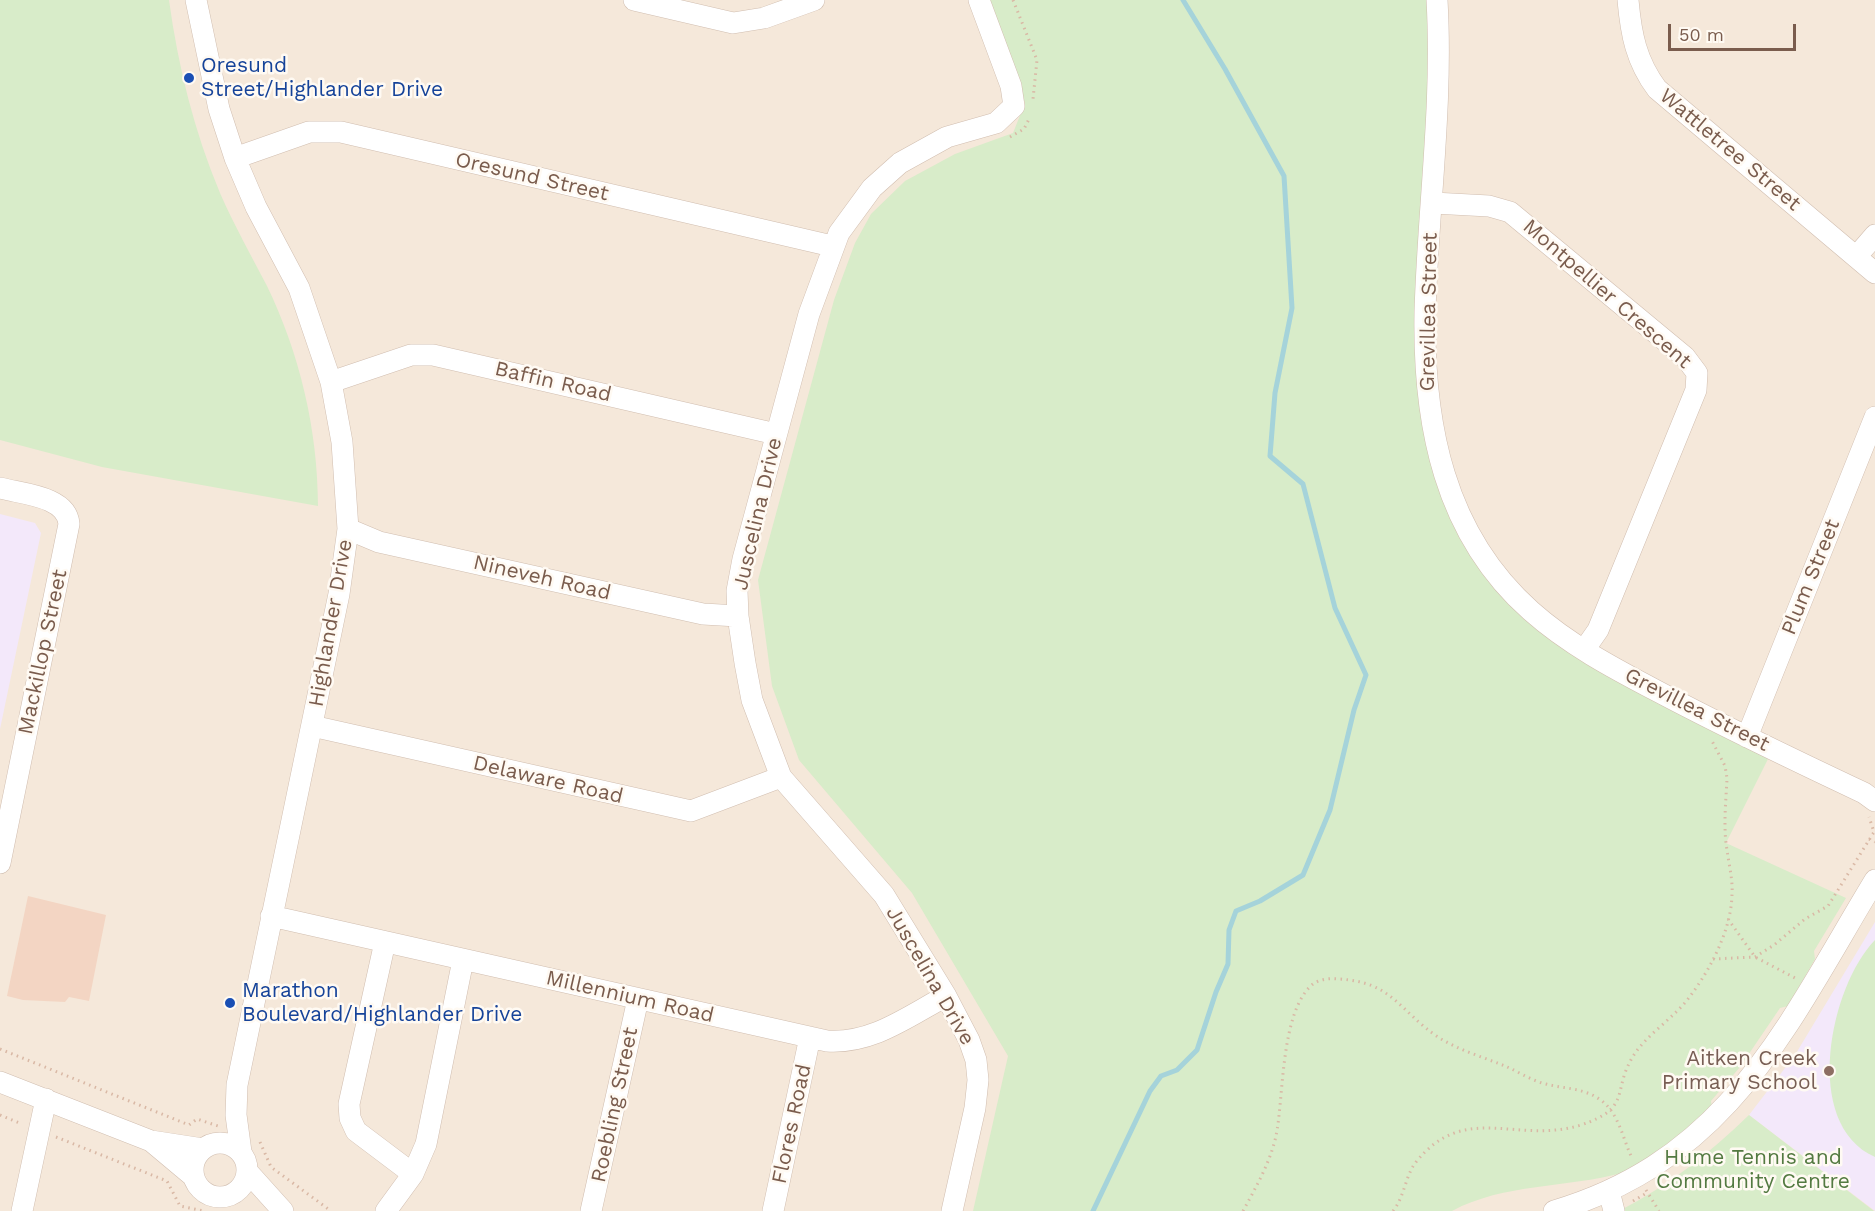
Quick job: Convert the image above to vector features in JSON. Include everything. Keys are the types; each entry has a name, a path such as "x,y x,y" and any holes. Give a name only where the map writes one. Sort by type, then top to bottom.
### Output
{"street":[{"name":"Highlander Drive","path":"196,0 219,109 235,158 256,207 299,288 331,382 342,442 348,529 339,594 271,916 226,1146"},
{"path":"634,0 733,23 764,18 814,0"},
{"name":"Juscelina Drive","path":"952,1211 975,1108 978,1080 976,1060 969,1040 946,996 884,895 782,777 752,700 738,616 737,591 743,560 809,314 832,246 859,204 900,163 947,137 996,123 1014,106 1011,86 979,0"},
{"name":"Grevillea Street","path":"1437,0 1438,92 1425,312 1428,405 1443,474 1460,515 1475,543 1511,591 1538,617 1584,650 1870,801"},
{"name":"Wattletree Street","path":"1628,0 1634,46 1646,74 1657,89 1875,273"},
{"name":"Oresund Street","path":"235,158 309,132 341,132 832,246"},
{"name":"Montpellier Crescent","path":"1432,203 1489,206 1510,212 1685,357 1697,373 1696,390 1603,619 1584,650"},
{"path":"1856,257 1875,235"},
{"name":"Baffin Road","path":"331,382 411,354 433,355 776,434"},
{"name":"Plum Street","path":"1747,737 1875,417"},
{"name":"Mackillop Street","path":"0,489 58,505 67,513 69,524 0,862"},
{"name":"Nineveh Road","path":"348,529 379,542 703,614 738,616"},
{"name":"Delaware Road","path":"312,726 691,811 782,777"},
{"path":"1554,1211 1611,1201 1639,1176 1712,1122 1741,1091 1771,1052 1875,880"},
{"name":"Millennium Road","path":"271,916 827,1041 859,1040 877,1034 946,996"},
{"path":"385,942 349,1104 350,1118 356,1131 413,1174"},
{"path":"386,1211 413,1174 426,1144 464,960"},
{"name":"Roebling Street","path":"591,1211 638,999"},
{"name":"Flores Road","path":"773,1211 810,1037"},
{"path":"0,1082 151,1141 226,1146 281,1211"},
{"path":"22,1211 45,1100"},
{"path":"151,1141 201,1200"},
{"path":"201,1200 195,1162 226,1146"},
{"path":"226,1146 244,1184 228,1200"},
{"path":"201,1200 210,1195 281,1211"}],"path":[{"path":"1007,138 1024,129 1029,120 1037,60 1013,0"},
{"path":"1393,1211 1399,1204 1414,1164 1439,1141 1456,1130 1482,1127 1539,1131 1579,1125 1612,1109 1621,1093 1632,1057 1690,997 1713,959 1728,918 1732,896 1726,849 1727,778 1725,766 1707,733 1716,738"},
{"path":"1713,959 1755,957 1774,945 1805,919 1828,906 1874,832 1870,801"},
{"path":"1869,839 1875,842"},
{"path":"1728,918 1755,957 1810,986"},
{"path":"1243,1211 1262,1175 1275,1137 1282,1073 1295,1016 1310,988 1322,980 1344,979 1382,989 1437,1036 1454,1045 1542,1083 1583,1091 1596,1096 1612,1109 1639,1176 1659,1211"},
{"path":"0,1049 189,1125 197,1119 226,1146 258,1139 272,1167 331,1211"},
{"path":"0,1115 167,1181 180,1206 201,1200"}],"shaded area":[{"path":"0,0 1875,0 1875,1211 0,1211"},
{"path":"0,514 35,523 41,533 0,729"},
{"name":"Aitken Creek Primary School","path":"1875,922 1875,1211 1749,1115 1795,1055"}],"green space":[{"path":"0,0 169,0 182,74 202,146 225,205 279,312 298,366 311,421 318,506 102,467 0,440"},
{"path":"987,0 1433,0 1423,411 1495,581 1663,703 1768,759 1726,843 1846,898 1814,951 1815,959 1788,1006 1780,1008 1740,1067 1711,1101 1712,1108 1668,1145 1632,1169 1601,1178 1493,1195 1452,1211 973,1211 1008,1056 912,893 799,760 772,686 758,580 834,300 855,243 871,214 905,181 955,154 1013,133 1025,103"},
{"path":"1875,940 1875,1157 1852,1140 1837,1116 1831,1086 1830,1053 1836,1020 1846,989 1859,961"},
{"name":"Hume Tennis and Community Centre","path":"1749,1115 1874,1211 1619,1211 1688,1168"}],"building":[{"path":"28,896 106,915 89,1001 69,997 65,1002 23,1000 7,996"}],"waterway":[{"path":"1093,1211 1150,1091 1161,1076 1177,1070 1197,1050 1228,964 1229,930 1236,911 1260,901 1303,875 1330,810 1354,710 1366,675 1335,608 1303,484 1270,456 1275,393 1292,308 1284,176 1225,69 1183,0"}],"place":[{"name":"Oresund Street/Highlander Drive","path":"189,78"},
{"name":"Marathon Boulevard/Highlander Drive","path":"230,1003"},
{"name":"Aitken Creek Primary School","path":"1829,1071"}]}
